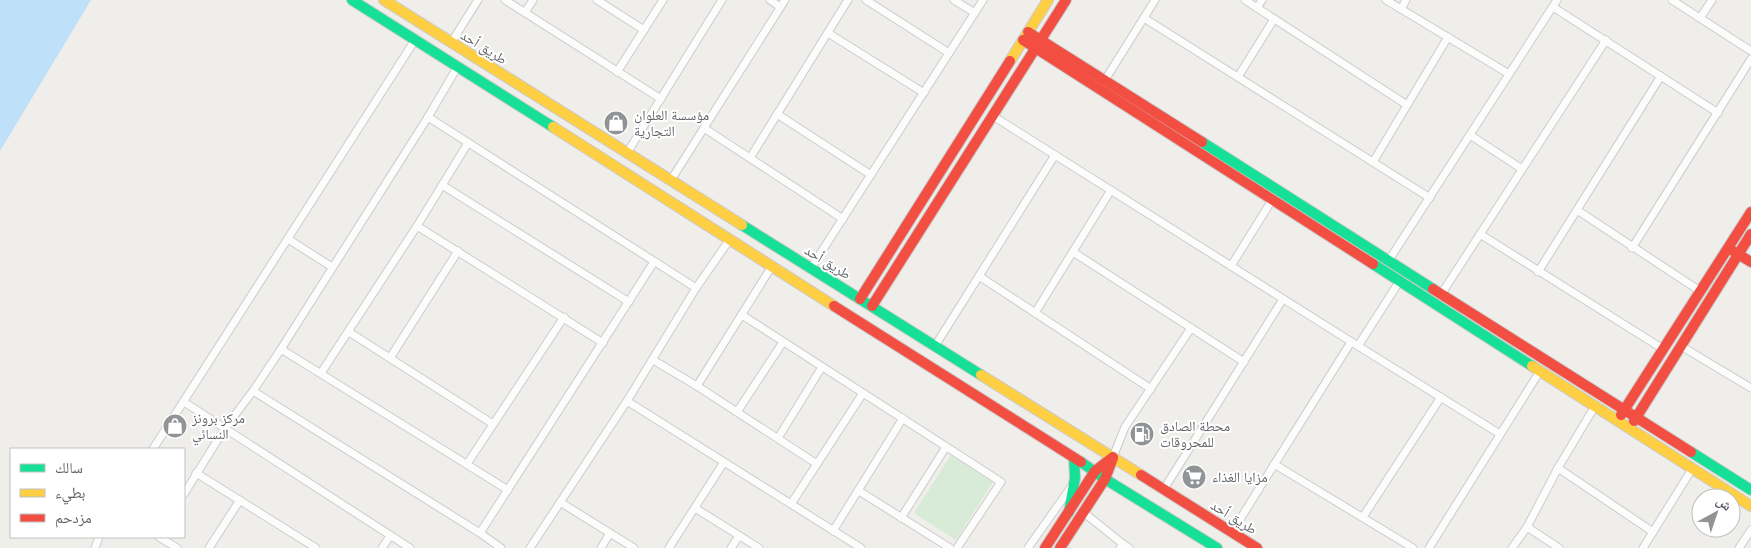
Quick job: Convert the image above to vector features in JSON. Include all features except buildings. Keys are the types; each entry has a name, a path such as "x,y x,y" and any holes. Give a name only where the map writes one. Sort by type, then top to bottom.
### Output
{"street":[{"path":"352,0 1105,479 1217,548"},
{"name":"طريق أحد","path":"384,0 1257,548"},
{"path":"451,42 478,0"},
{"path":"505,0 661,99"},
{"path":"525,12 532,0"},
{"path":"597,0 644,30"},
{"path":"618,72 663,0"},
{"path":"627,153 722,0"},
{"path":"770,0 780,7"},
{"path":"671,180 785,0"},
{"path":"750,158 848,0"},
{"path":"866,0 949,52"},
{"path":"954,0 974,13"},
{"path":"811,268 983,0"},
{"path":"860,299 1048,0"},
{"path":"872,306 1066,0"},
{"path":"1105,80 1155,0"},
{"path":"1245,0 1407,105"},
{"path":"1257,8 1262,0"},
{"path":"1386,0 1509,74"},
{"path":"1401,9 1406,0"},
{"path":"1672,0 1751,51"},
{"path":"1700,18 1712,0"},
{"path":"1390,260 1555,3 1606,40 1718,113"},
{"path":"1144,18 1430,198"},
{"path":"1238,77 1274,19"},
{"path":"828,33 924,93"},
{"path":"1026,36 1272,200 1751,506"},
{"path":"1373,162 1448,37"},
{"path":"155,448 414,40"},
{"path":"1442,293 1606,40"},
{"path":"1039,44 1105,80 1751,490"},
{"path":"1632,248 1751,59"},
{"path":"185,492 225,428 253,391 428,117 458,66"},
{"path":"1538,272 1661,76"},
{"path":"778,114 871,175"},
{"path":"993,116 1500,434"},
{"path":"428,117 696,288"},
{"path":"704,128 843,219"},
{"path":"1470,135 1522,169"},
{"path":"321,373 417,226 468,143"},
{"path":"935,346 1055,155"},
{"path":"442,185 629,302"},
{"path":"1035,313 1111,190"},
{"path":"1231,266 1272,200"},
{"path":"1577,210 1700,291"},
{"path":"1617,421 1751,212"},
{"path":"417,226 564,317 602,343"},
{"path":"1480,234 1663,349"},
{"path":"1629,428 1745,250 1751,234"},
{"path":"288,239 332,267"},
{"path":"530,548 627,401 696,288 730,239"},
{"path":"1731,243 1745,250 1751,262"},
{"path":"390,358 458,251"},
{"path":"1073,252 1244,362"},
{"path":"480,533 654,262"},
{"path":"697,386 772,266"},
{"path":"256,275 267,271"},
{"path":"979,276 1151,390"},
{"path":"1358,346 1400,282"},
{"path":"1164,489 1283,299"},
{"path":"742,315 1002,482 958,548"},
{"path":"467,464 564,317"},
{"path":"1060,548 1105,479 1125,427 1191,328"},
{"path":"349,332 493,424"},
{"path":"737,412 783,342"},
{"path":"1232,532 1351,342"},
{"path":"1681,346 1751,388"},
{"path":"280,348 508,490"},
{"path":"653,360 697,386 817,464"},
{"path":"195,370 207,365"},
{"path":"778,438 822,367"},
{"path":"1429,548 1540,371"},
{"path":"253,391 480,533 500,548"},
{"path":"791,504 863,393"},
{"path":"1363,518 1441,397"},
{"path":"627,401 860,548"},
{"path":"184,402 410,548"},
{"path":"1512,548 1527,527 1558,468 1595,406"},
{"path":"833,530 903,418"},
{"path":"901,518 946,447"},
{"path":"1069,512 1075,480 1076,468 1074,458"},
{"path":"1045,548 1095,471 1113,458"},
{"path":"670,548 724,462"},
{"path":"1274,464 1413,548"},
{"path":"1558,468 1653,532"},
{"path":"1643,548 1692,469"},
{"path":"196,473 316,548"},
{"path":"1028,548 1075,480"},
{"path":"858,491 950,548"},
{"path":"209,548 240,500"},
{"path":"560,502 634,548"},
{"path":"695,508 759,548"},
{"path":"1084,512 1124,546"},
{"path":"1527,527 1559,548"},
{"path":"1739,548 1751,530"},
{"path":"601,548 610,533"},
{"path":"382,548 390,536"},
{"path":"731,548 739,536"},
{"path":"161,538 177,548"}],"green space":[{"path":"951,455 993,482 956,540 914,513"}],"water":[{"path":"0,0 91,0 0,151"}],"traffic: fast":[{"path":"352,0 553,127"},
{"path":"1202,142 1433,289"},
{"path":"742,225 981,375"},
{"path":"1373,264 1532,366"},
{"path":"1691,452 1751,490"},
{"path":"1069,512 1075,478 1074,458"},
{"path":"1081,462 1105,479 1217,548"}],"traffic: slow":[{"path":"384,0 742,225"},
{"path":"1010,61 1048,0"},
{"path":"553,127 834,306"},
{"path":"1532,366 1751,506"},
{"path":"981,375 1141,475"}],"traffic: jam":[{"path":"872,306 1066,0"},
{"path":"1028,32 1202,142"},
{"path":"1023,40 1373,264"},
{"path":"860,299 1010,61"},
{"path":"1621,415 1751,212"},
{"path":"1634,421 1751,234"},
{"path":"1733,251 1751,262"},
{"path":"1433,289 1691,452"},
{"path":"834,306 1081,462"},
{"path":"1045,548 1095,471 1113,457"},
{"path":"1060,548 1105,479 1113,458"},
{"path":"1141,475 1257,548"}],"place":[{"name":"مؤسسة العلوان التجارية","path":"616,123"},
{"name":"مركز برونز النسائي","path":"175,426"},
{"name":"محطة الصادق للمحروقات","path":"1142,434"},
{"name":"مزايا الغذاء","path":"1194,477"}]}
